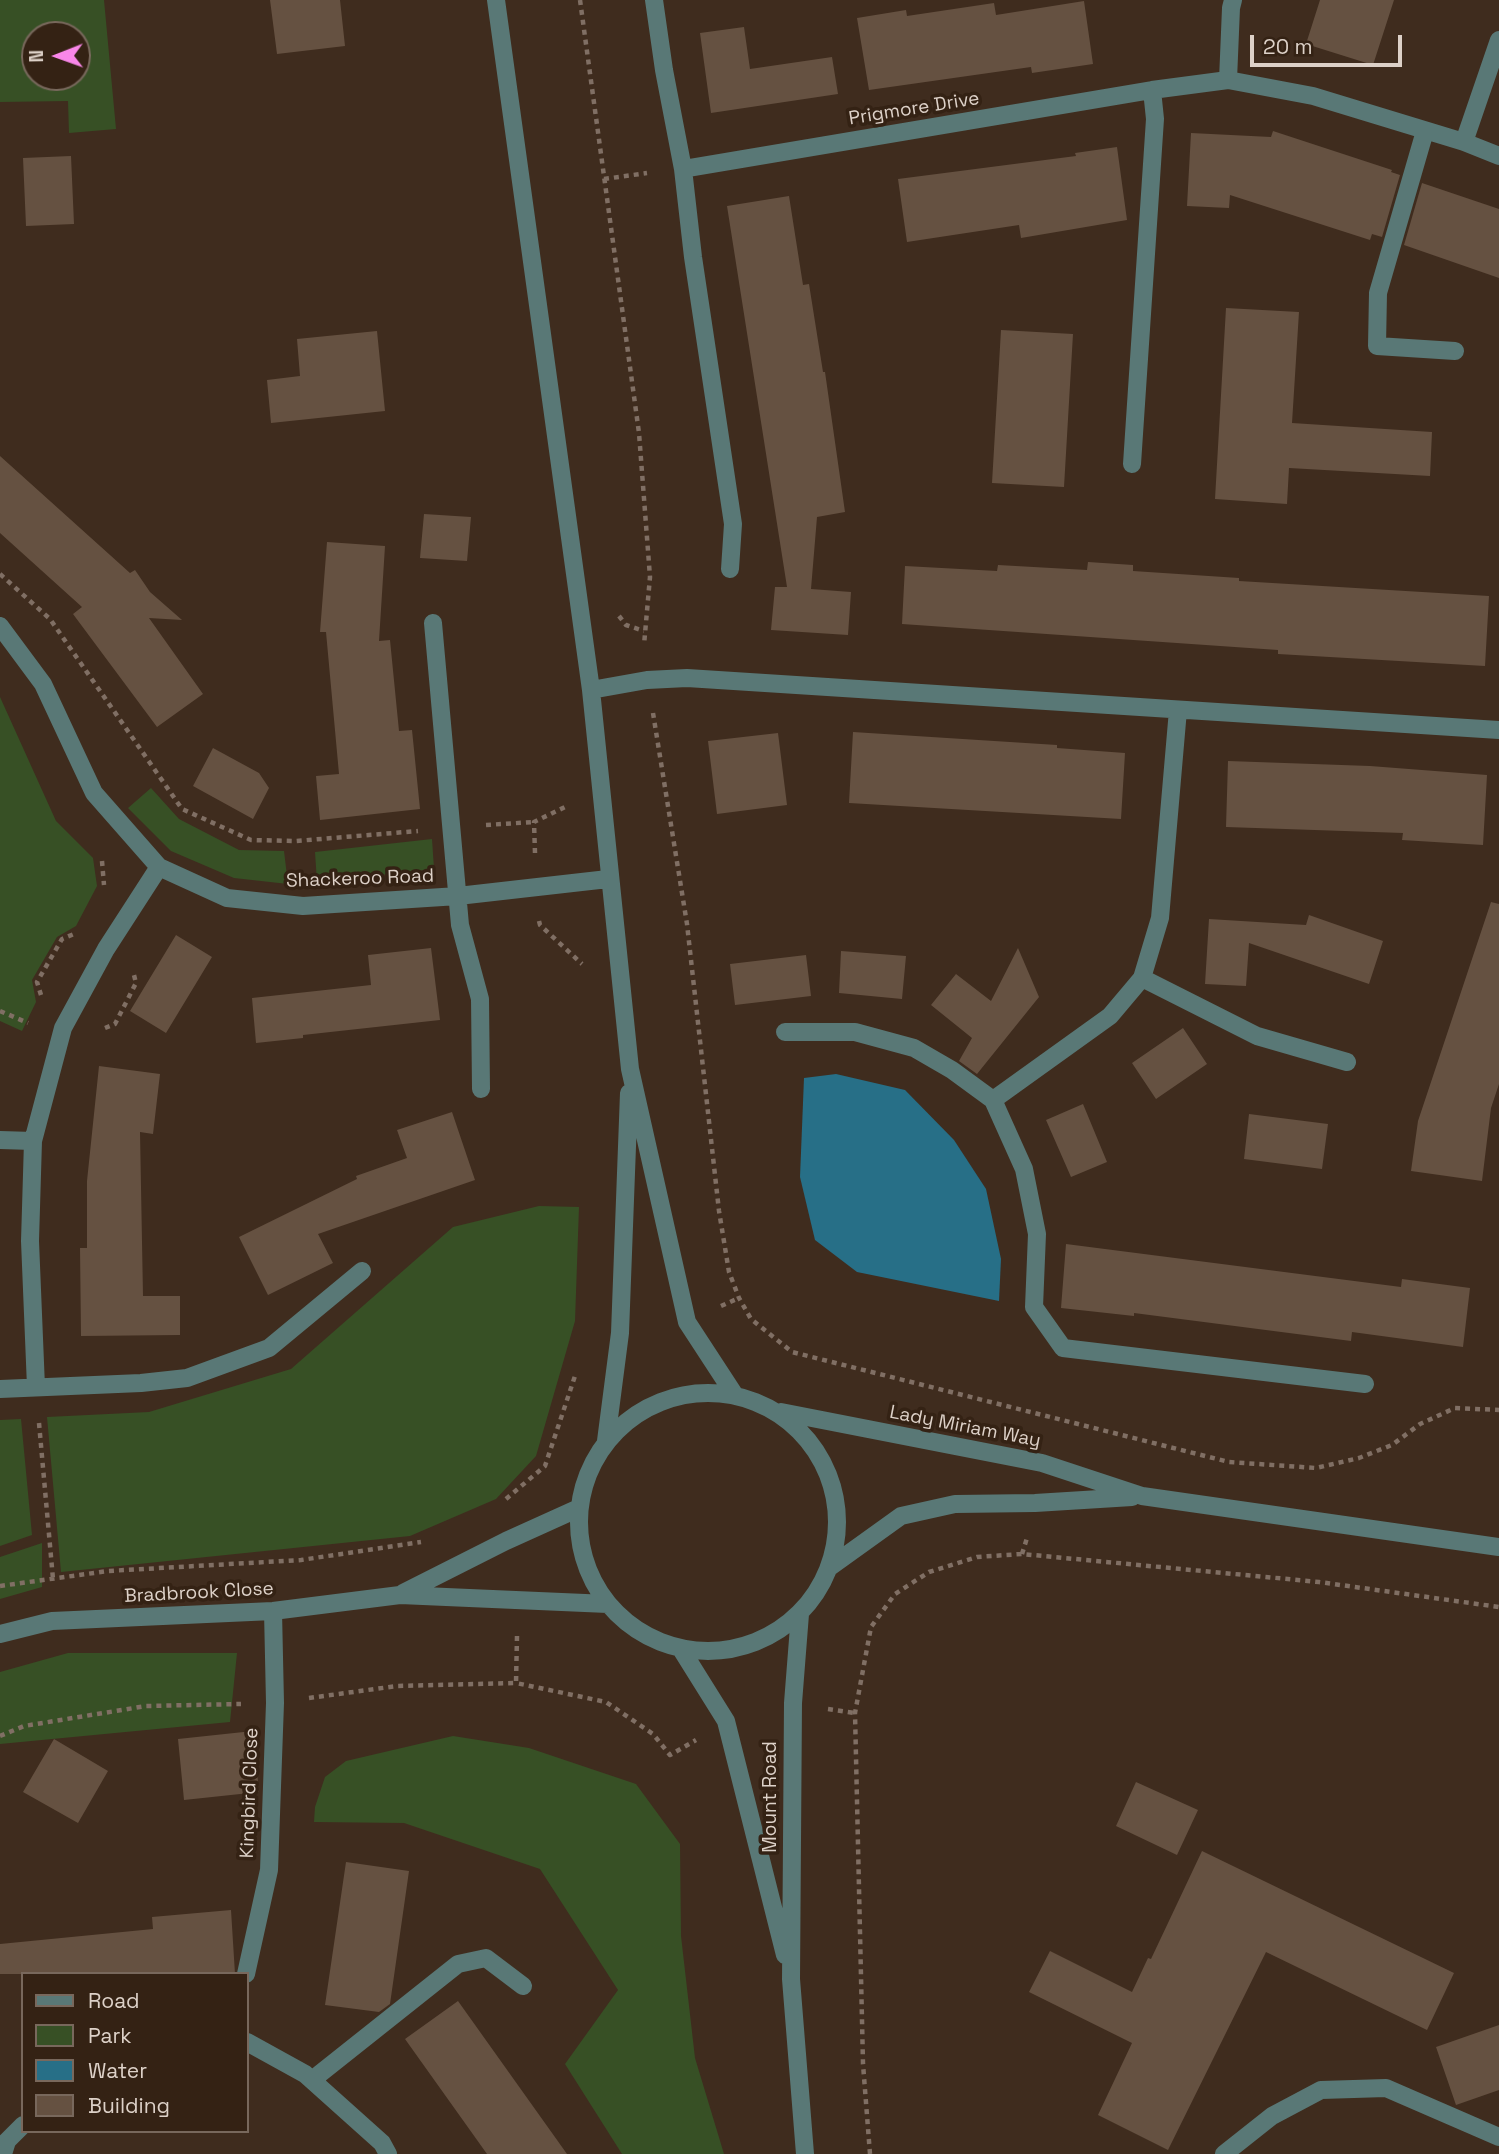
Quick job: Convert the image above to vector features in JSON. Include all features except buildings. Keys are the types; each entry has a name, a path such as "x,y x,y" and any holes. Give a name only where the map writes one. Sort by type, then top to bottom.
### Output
{"street":[{"path":"496,0 591,690 608,879 630,1069 687,1322 734,1394"},
{"path":"654,0 664,71 683,169 693,257 733,524 730,569"},
{"path":"1228,80 1233,0"},
{"path":"1464,142 1499,40"},
{"name":"Prigmore Drive","path":"683,169 1152,90 1228,80 1313,96 1464,142 1499,156"},
{"path":"1132,464 1155,119 1152,90"},
{"path":"1424,131 1378,293 1377,346 1455,351"},
{"path":"433,623 460,925 480,999 481,1089"},
{"name":"Shackeroo Road","path":"0,626 43,684 94,793 159,867 227,898 303,906 458,896 608,879"},
{"path":"591,690 648,680 687,678 1499,730"},
{"path":"993,1100 1110,1016 1142,978 1160,918 1178,710"},
{"path":"36,1387 30,1241 33,1141 63,1028 107,949 159,867"},
{"path":"1142,978 1257,1036 1347,1062"},
{"path":"785,1032 855,1032 914,1048 952,1070 993,1100 1024,1169 1032,1208 1037,1234 1034,1307 1063,1348 1365,1384"},
{"path":"606,1441 620,1333 630,1069"},
{"path":"0,1140 33,1141"},
{"path":"0,1389 141,1383 187,1378 269,1348 362,1271"},
{"path":"686,1394 734,1394 777,1412 804,1434 824,1464 836,1497 838,1532 830,1567 817,1592 800,1614 765,1639 724,1651 681,1649 640,1633 608,1604 589,1575 579,1543 579,1508 587,1472 606,1441 642,1410 686,1394"},
{"name":"Lady Miriam Way","path":"777,1412 1042,1463 1142,1496 1499,1547"},
{"name":"Lady Miriam Way","path":"830,1567 901,1516 956,1504 1035,1503 1142,1496"},
{"name":"Bradbrook Close","path":"400,1595 506,1541 579,1508"},
{"name":"Bradbrook Close","path":"0,1634 52,1621 273,1611 400,1595 608,1604"},
{"name":"Kingbird Close","path":"246,1972 268,1870 275,1703 273,1611"},
{"name":"Mount Road","path":"800,1614 793,1703 791,1979 805,2154"},
{"name":"Mount Road","path":"681,1649 726,1721 791,1979"},
{"path":"312,2080 458,1964 486,1958 523,1986"},
{"path":"248,2043 305,2074 382,2143 388,2154"},
{"path":"1224,2154 1272,2116 1321,2090 1386,2088 1499,2137"},
{"path":"3,2144 21,2127"}],"path":[{"path":"580,0 639,433 650,578 644,631"},
{"path":"604,179 683,169"},
{"path":"0,574 50,619 182,809 251,840 296,841 534,822"},
{"path":"654,723 687,924 719,1211 729,1272 751,1319 768,1333 792,1352 1229,1462 1316,1468 1359,1458 1392,1445 1420,1424 1455,1408 1499,1410"},
{"path":"102,1029 115,1024 136,983 132,966"},
{"path":"0,1011 32,1025"},
{"path":"503,1502 545,1466 579,1366"},
{"path":"36,1387 53,1579"},
{"path":"0,1586 108,1571 301,1560 422,1542"},
{"path":"870,2154 863,2064 855,1713 871,1627 895,1594 929,1572 957,1562 977,1557 1023,1554 1319,1582 1499,1607"},
{"path":"517,1642 516,1684 606,1702 653,1734 670,1755 702,1736"}],"green space":[{"path":"0,0 104,0 116,129 69,133 68,101 0,102"},
{"path":"0,697 56,821 93,858 97,886 76,926 57,937 32,980 36,1002 22,1031 0,1021"},
{"path":"151,788 179,819 239,850 284,851 288,884 234,878 171,851 128,808"},
{"path":"432,839 434,869 317,882 315,852"},
{"path":"539,1206 579,1207 575,1321 536,1456 496,1499 410,1536 61,1572 47,1417 149,1412 291,1369 453,1227"},
{"path":"21,1419 32,1535 0,1546 0,1420"},
{"path":"42,1543 42,1587 0,1599 0,1557"},
{"path":"68,1653 237,1653 230,1722 0,1744 0,1672"},
{"path":"453,1736 529,1748 636,1784 680,1844 681,1936 695,2058 724,2154 622,2154 565,2064 618,1990 540,1869 404,1823 314,1822 315,1807 325,1777 346,1761"}],"water":[{"path":"836,1074 905,1090 954,1140 986,1189 1001,1259 999,1301 857,1272 815,1240 800,1177 804,1078"}]}
